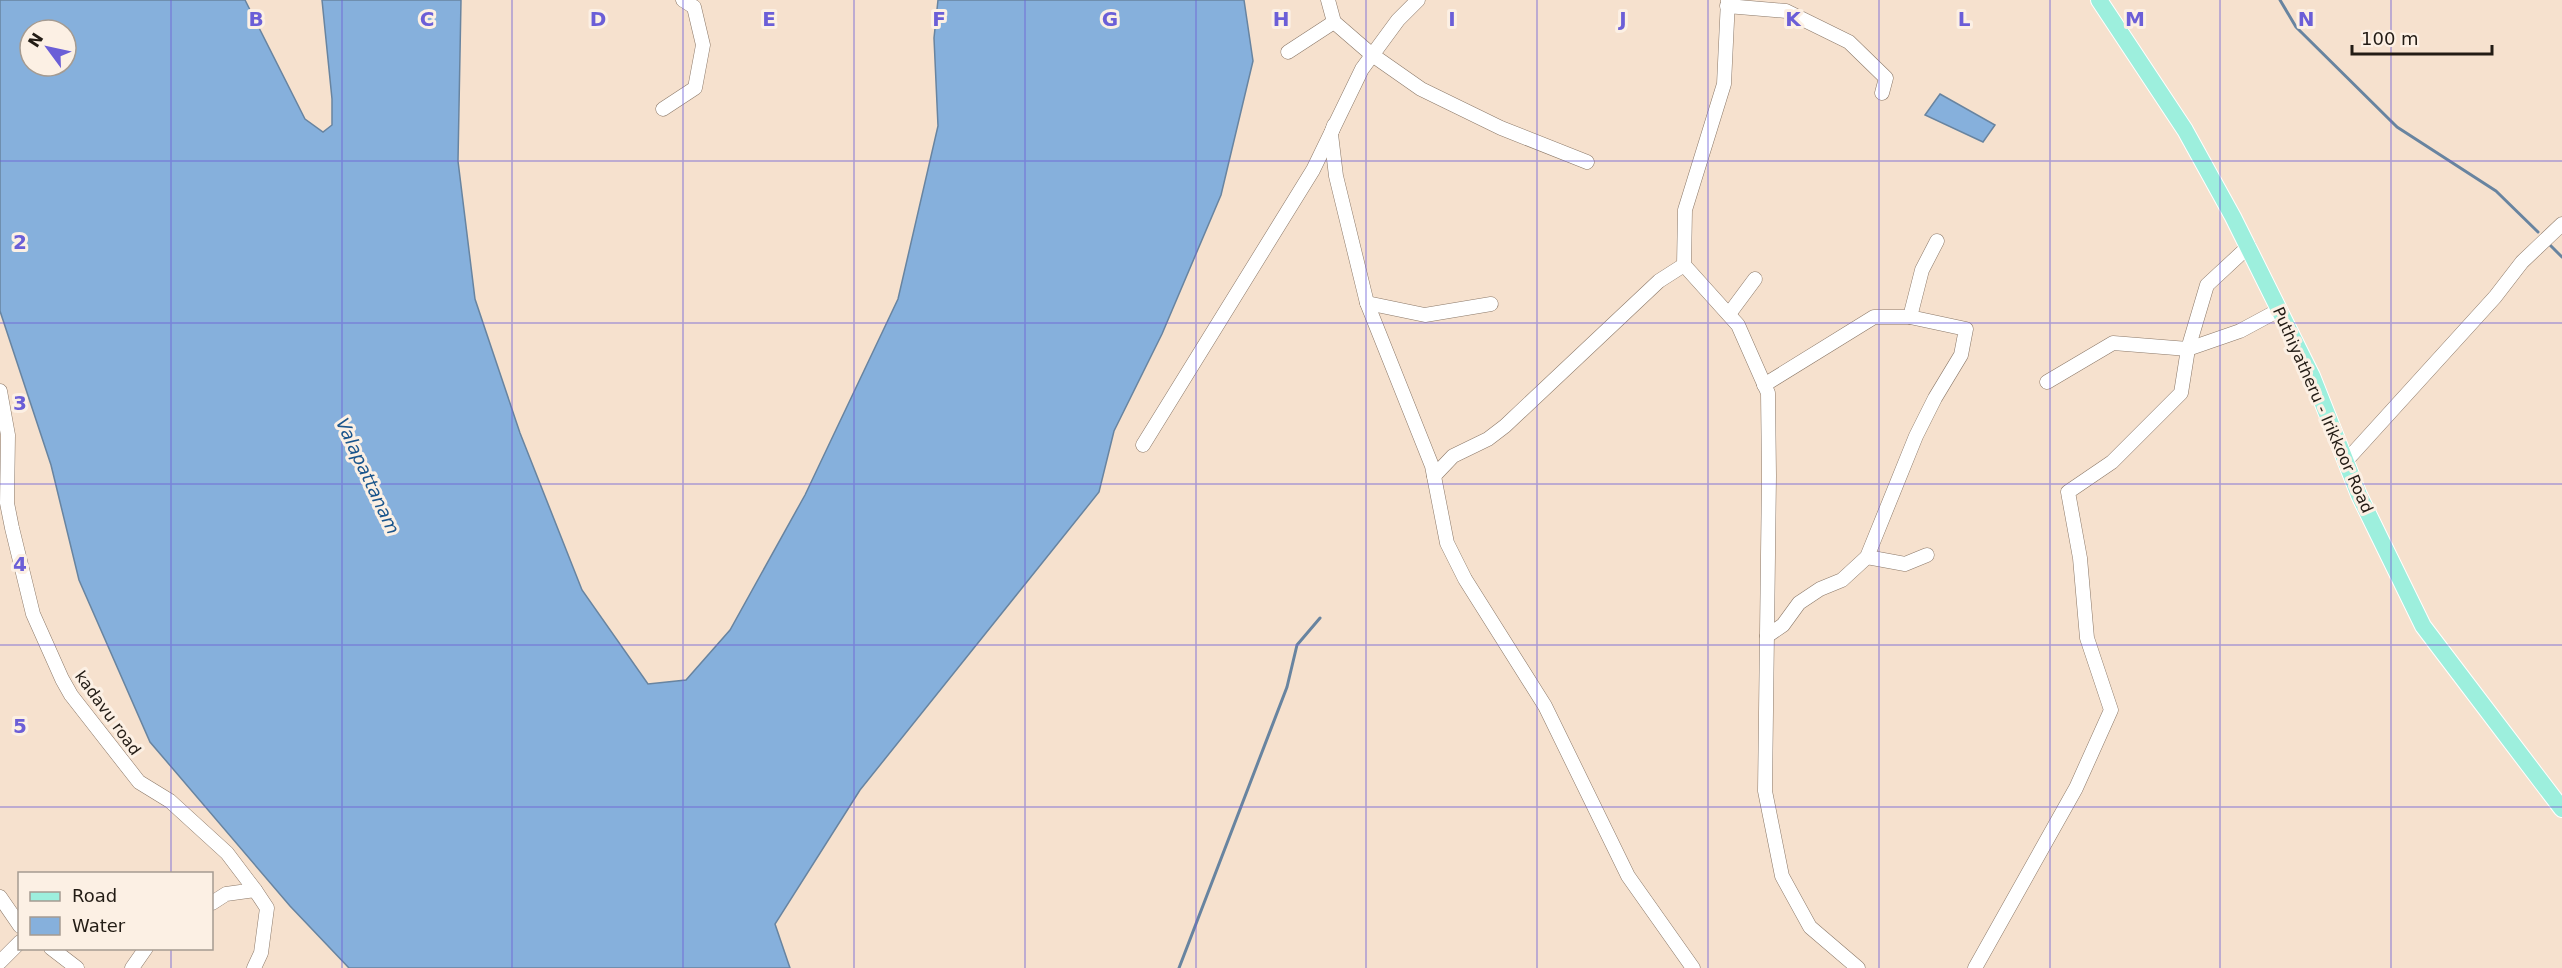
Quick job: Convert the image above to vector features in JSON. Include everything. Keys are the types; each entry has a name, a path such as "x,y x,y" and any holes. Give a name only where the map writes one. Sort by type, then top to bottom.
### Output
{"main road":[{"name":"Puthiyatheru - Irikkoor Road","path":"2099,0 2185,130 2249,246 2312,376 2358,495 2423,626 2562,809"}],"street":[{"path":"1328,0 1334,22 1371,54 1421,89 1501,128 1587,162"},
{"path":"1143,445 1313,170 1371,54 1418,0"},
{"path":"663,109 695,88 703,45 692,2"},
{"path":"1858,968 1810,927 1782,876 1765,791 1768,393 1738,325 1684,266 1685,210 1724,84 1727,3 1786,11 1849,42 1886,78 1882,93"},
{"path":"1288,52 1334,22"},
{"path":"1334,125 1331,134 1336,176 1367,303 1394,365 1434,476 1447,543 1465,579 1545,706 1628,876 1693,968"},
{"path":"2346,461 2495,297 2522,262 2562,224"},
{"path":"1910,317 1922,270 1937,242"},
{"path":"1974,968 2076,788 2111,710 2086,638 2080,558 2068,492 2112,462 2181,393 2188,349 2207,285 2249,246"},
{"path":"1434,476 1453,456 1488,439 1505,426 1659,281 1684,266"},
{"path":"1729,314 1755,279"},
{"path":"1367,303 1425,315 1491,304"},
{"path":"2047,382 2113,343 2188,349 2240,331 2279,310"},
{"path":"1764,385 1874,317 1910,317 1966,329 1961,356 1935,398 1916,436 1867,557 1842,580 1820,589 1799,603 1783,625 1767,636"},
{"name":"kadavu road","path":"0,391 8,435 7,504 33,614 71,695 139,782 170,801 227,853 267,908 261,953 254,968"},
{"path":"1867,557 1905,564 1927,555"},
{"path":"213,902 226,894 255,890"},
{"path":"0,897 18,923"},
{"path":"0,962 18,944"},
{"path":"54,950 77,968"},
{"path":"132,968 145,950"}],"water":[{"name":"Valapattanam","path":"0,0 245,0 305,119 323,132 332,125 332,99 322,0 461,0 458,161 475,299 520,433 582,590 648,684 686,680 730,630 805,495 898,299 938,126 934,38 938,0 1244,0 1253,61 1221,195 1162,334 1114,431 1099,492 860,790 775,924 790,968 349,968 290,906 150,742 79,580 51,465 0,311"},
{"path":"1940,94 1995,125 1983,142 1925,115"}],"waterway":[{"path":"2280,0 2296,27 2397,127 2496,191 2538,232"},
{"path":"2550,245 2562,257"},
{"path":"1179,968 1287,687 1297,645 1320,618"}]}
